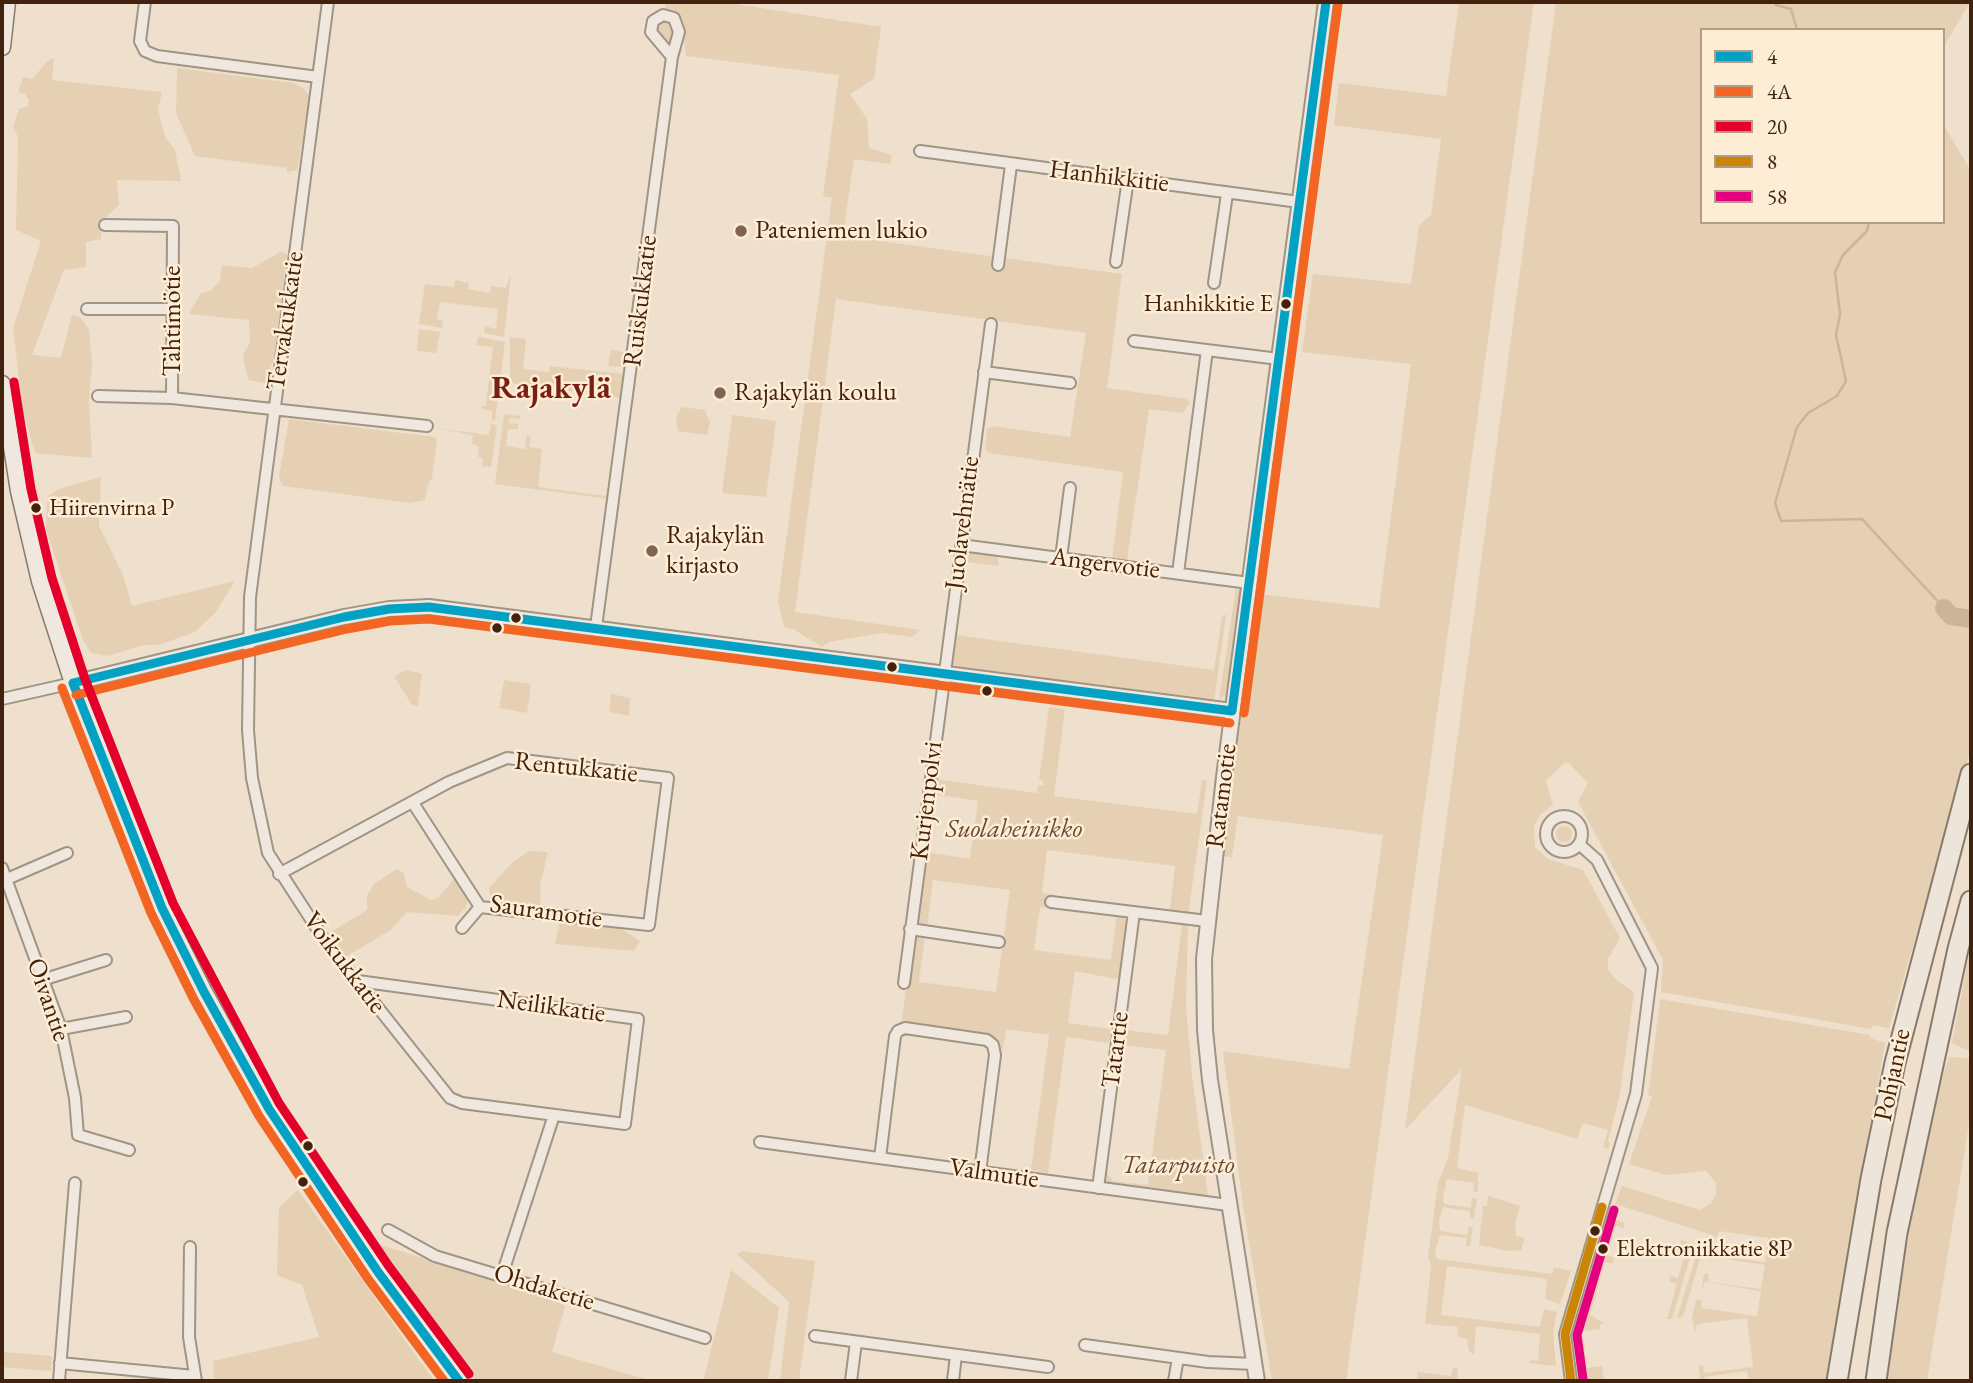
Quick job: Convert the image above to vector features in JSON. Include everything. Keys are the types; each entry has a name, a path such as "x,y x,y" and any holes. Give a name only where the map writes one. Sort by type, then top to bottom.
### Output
{"highway":[{"name":"Pohjantie","path":"1837,1381 1871,1179 1895,1063 1971,774"},
{"name":"Pohjantie","path":"1876,1381 1897,1233 1971,901"}],"main road":[{"path":"2,47 7,2"},
{"path":"2,384 19,491 34,555 73,683 162,908 211,1004 276,1120 378,1272 459,1381"}],"street":[{"path":"145,2 140,41 145,51 157,56 318,77"},
{"name":"Tervakukkatie","path":"249,640 250,597 328,2"},
{"name":"Ratamotie","path":"1257,1381 1228,1205 1205,1030 1207,921 1232,711 1326,2"},
{"name":"Ruiskukkatie","path":"596,627 672,57"},
{"name":"Hanhikkitie","path":"920,151 1299,202"},
{"path":"998,265 1012,165"},
{"path":"1116,262 1128,179"},
{"path":"1214,283 1227,194"},
{"name":"Tähtimötie","path":"105,225 173,226 175,309 172,398 274,407 427,426"},
{"path":"87,309 175,309"},
{"name":"Juolavehnätie","path":"943,673 991,324"},
{"path":"1134,341 1279,359"},
{"path":"1178,573 1207,350"},
{"path":"984,372 1070,383"},
{"path":"98,396 172,398"},
{"path":"1061,558 1070,488"},
{"name":"Angervotie","path":"961,545 1249,583"},
{"path":"2,699 344,617 411,607 459,610 596,627 1232,711"},
{"name":"Voikukkatie","path":"249,640 248,730 252,778 268,853 279,874 325,941 450,1098 462,1103 625,1124"},
{"name":"Kurjenpolvi","path":"904,983 943,673"},
{"name":"Rentukkatie","path":"279,874 449,782 507,758 667,778 649,925"},
{"name":"Sauramotie","path":"413,803 480,907 649,925"},
{"path":"1571,1381 1565,1334 1636,1094 1652,968 1597,860 1579,845"},
{"path":"4,874 67,852"},
{"name":"Oivantie","path":"4,874 61,1029 75,1098 78,1135 129,1150"},
{"path":"1051,902 1207,921"},
{"path":"462,928 480,907"},
{"name":"Tatartie","path":"1098,1188 1133,912"},
{"path":"910,929 999,942"},
{"path":"42,980 106,960"},
{"name":"Neilikkatie","path":"358,981 638,1019 625,1124"},
{"path":"61,1029 126,1017"},
{"path":"880,1158 895,1036 905,1028 987,1040 993,1045 995,1055 980,1172"},
{"path":"502,1275 554,1115"},
{"name":"Valmutie","path":"760,1142 1228,1205"},
{"path":"58,1381 75,1183"},
{"name":"Ohdaketie","path":"388,1230 435,1256 705,1338"},
{"path":"60,1363 195,1378 188,1313 190,1247"},
{"path":"815,1336 1048,1367"},
{"path":"851,1381 856,1342"},
{"path":"1085,1345 1178,1358 1255,1364"},
{"path":"953,1381 956,1355"},
{"path":"1174,1381 1178,1358"}],"green space":[{"path":"666,2 723,2 881,27 874,79 850,94 867,119 869,148 891,155 891,164 854,159 843,236 1122,274 1107,388 1186,399 1190,402 1183,413 1149,409 1127,560 1112,558 1123,472 989,453 985,449 987,429 993,426 1070,437 1086,333 836,299 795,612 920,630 912,637 882,633 829,642 822,647 793,629 784,627 778,601 832,198 823,196 839,75 686,56 682,22 674,13 665,9"},
{"path":"1459,2 1534,2 1346,1381 1272,1381 1243,1206 1223,1051 1349,1069 1383,835 1238,816 1232,857 1221,856 1259,594 1379,608 1411,364 1302,352 1313,274 1411,284 1419,226 1431,215 1441,139 1334,125 1339,83 1446,96"},
{"path":"1556,2 1970,2 1945,45 1945,28 1700,28 1700,224 1945,224 1945,127 1971,171 1971,749 1889,1028 1873,1025 1871,1029 1661,992 1663,960 1578,802 1588,783 1569,763 1564,763 1546,781 1553,805 1540,815 1534,826 1535,847 1548,859 1583,870 1620,938 1608,959 1608,969 1615,979 1634,992 1620,1094 1608,1141 1610,1144 1608,1149 1603,1147 1608,1130 1583,1123 1577,1139 1465,1105 1457,1168 1478,1173 1478,1192 1473,1191 1474,1183 1447,1179 1443,1196 1444,1204 1471,1208 1472,1198 1477,1199 1474,1219 1470,1219 1470,1211 1443,1207 1439,1222 1440,1231 1467,1235 1469,1226 1473,1227 1470,1246 1466,1246 1467,1238 1440,1235 1435,1250 1437,1259 1552,1274 1554,1267 1571,1271 1560,1304 1545,1299 1547,1279 1447,1266 1441,1315 1540,1327 1544,1309 1557,1312 1553,1333 1556,1366 1529,1363 1530,1360 1538,1361 1540,1334 1476,1326 1474,1355 1469,1351 1467,1339 1457,1336 1458,1327 1425,1324 1431,1265 1428,1257 1438,1183 1448,1158 1462,1069 1405,1130"},
{"path":"663,20 671,24 674,32 670,46 656,30"},
{"path":"54,58 52,80 162,92 158,109 165,137 175,150 181,181 117,180 119,205 101,222 101,239 86,242 86,267 64,270 32,355 61,358 72,315 80,317 89,330 92,363 89,401 92,458 35,453 23,412 13,328 41,241 16,230 18,137 13,127 19,109 28,106 29,100 25,94 18,93 23,77 33,79 46,62"},
{"path":"177,68 294,83 303,88 310,96 297,170 287,172 287,168 195,156 176,113"},
{"path":"282,251 287,255 275,354 266,383 248,380 243,355 250,343 249,320 189,314 201,293 210,291 220,281 222,265 252,268"},
{"path":"511,273 504,337 484,333 485,326 496,329 498,309 440,302 437,320 443,320 442,328 419,324 425,284 454,287 455,280 469,283 468,289 490,293 491,286 506,288"},
{"path":"419,329 440,332 436,353 417,351"},
{"path":"478,337 505,342 495,421 492,421 492,411 480,408 486,405 493,347 476,345"},
{"path":"510,337 526,339 523,369 549,372 550,366 624,374 626,376 622,398 510,383"},
{"path":"611,350 629,353 627,367 608,366"},
{"path":"682,407 705,410 710,423 707,435 678,431 676,417"},
{"path":"504,414 520,416 520,419 509,418 509,423 518,424 518,429 508,429 506,446 525,449 527,435 531,436 529,447 542,449 538,487 606,496 610,491 610,499 495,484"},
{"path":"732,415 776,421 766,497 722,493"},
{"path":"289,419 434,437 437,440 432,478 425,500 410,503 283,486 279,477"},
{"path":"491,423 497,426 491,467 482,466 483,458 478,457 479,446 472,444 473,435 435,428 489,435"},
{"path":"101,477 99,526 123,575 132,606 235,581 215,613 195,632 159,645 144,645 108,656 91,653 83,640 46,530 48,496 59,489"},
{"path":"973,552 997,555 999,566 966,562 956,635 1214,670 1222,617 1226,614 1214,701 956,669 951,662 965,557"},
{"path":"1236,588 1241,593 1230,687 1228,693 1219,700"},
{"path":"407,670 422,674 418,706 412,705 394,676"},
{"path":"504,680 531,684 527,713 499,708"},
{"path":"611,694 630,698 629,716 609,712"},
{"name":"Suolaheinikko","path":"1049,707 1065,709 1054,796 1197,814 1202,780 1207,781 1188,915 1171,913 1170,910 1175,866 1047,850 1042,893 1056,895 1055,905 1058,909 1040,907 1034,950 1111,960 1117,914 1124,917 1128,926 1121,980 1075,971 1068,1023 1111,1029 1109,1043 1066,1037 1048,1173 1031,1170 1049,1035 1006,1029 1003,1050 997,1045 903,1024 902,1020 912,943 921,935 925,935 919,982 996,992 1010,890 933,880 927,928 918,923 916,919 924,852 970,859 978,801 932,794 934,779 1037,793 1038,785 1043,785 1043,781 1039,780"},
{"path":"1564,826 1570,828 1570,840 1564,842 1558,840 1556,834 1558,828"},
{"path":"529,851 548,852 540,885 541,907 491,900 489,888 512,863"},
{"path":"397,869 404,873 407,887 431,900 438,898 456,877 468,895 466,907 458,916 407,912 391,930 345,957 334,947 329,933 367,910 367,896 374,884"},
{"name":"Tatarpuisto","path":"1147,919 1188,923 1186,1007 1208,1196 1109,1184 1103,1177 1106,1172 1113,1181 1148,1185 1166,1050 1124,1045 1120,1065 1117,1063 1124,1015 1127,1016 1125,1030 1168,1035 1182,926"},
{"path":"560,921 618,927 640,941 634,951 555,944"},
{"path":"1971,945 1971,1052 1952,1043"},
{"path":"1660,999 1870,1035 1870,1038 1885,1043 1829,1381 1749,1381 1747,1371 1704,1377 1705,1381 1700,1381 1699,1366 1703,1365 1704,1373 1753,1367 1747,1318 1697,1324 1695,1332 1692,1318 1696,1300 1702,1300 1701,1308 1757,1316 1761,1291 1705,1282 1701,1291 1704,1274 1709,1274 1708,1282 1761,1289 1765,1265 1712,1257 1709,1265 1713,1248 1716,1248 1716,1256 1765,1262 1768,1238 1719,1231 1716,1239 1712,1235 1615,1204 1622,1186 1700,1210 1711,1203 1716,1194 1716,1183 1706,1171 1666,1175 1629,1164 1652,1096 1648,1096"},
{"path":"1949,1057 1971,1058 1971,1112 1927,1381 1887,1381 1903,1268 1930,1115"},
{"path":"298,1190 434,1381 214,1381 213,1361 319,1337 302,1285 277,1275 279,1207"},
{"path":"1488,1196 1520,1206 1515,1223 1516,1236 1525,1238 1521,1250 1508,1251 1479,1245 1483,1206 1487,1206"},
{"path":"1609,1217 1625,1223 1624,1228 1616,1226 1607,1255 1614,1258 1613,1264 1605,1262 1590,1315 1604,1323 1600,1324 1600,1329 1577,1332 1575,1329"},
{"path":"1681,1240 1694,1244 1672,1319 1667,1319 1677,1284 1669,1281 1671,1276 1678,1278 1687,1247 1680,1244"},
{"path":"375,1243 566,1303 552,1352 652,1381 475,1381 431,1326"},
{"path":"1700,1243 1702,1252 1683,1316 1677,1318"},
{"path":"743,1251 815,1261 799,1381 780,1381 789,1302 737,1254"},
{"path":"731,1270 779,1308 768,1381 703,1381"},
{"path":"1583,1336 1587,1368 1602,1366 1604,1381 1580,1381 1575,1337"},
{"path":"2,1352 52,1356 51,1371 2,1367"},
{"path":"1453,1367 1458,1368 1457,1381 1417,1381 1418,1372 1451,1376"}],"waterway":[{"path":"1774,2 1791,9 1796,28"},
{"path":"1869,224 1867,231 1843,255 1835,272 1840,315 1836,335 1846,381 1837,396 1808,413 1797,427 1775,503 1781,521 1862,519 1944,608"},
{"path":"1944,608 1951,616 1971,619"}],"transit line":[{"name":"4","path":"1232,711 1326,2"},
{"name":"4A","path":"1244,713 1338,4"},
{"name":"20","path":"14,382 31,489 52,578 85,679 173,903 279,1103 388,1265 469,1374"},
{"name":"4","path":"73,683 344,617 389,609 429,607 1232,711"},
{"name":"4A","path":"76,695 347,629 390,621 429,619 1230,723"},
{"name":"4","path":"73,683 162,908 204,992 269,1109 378,1272 459,1381"},
{"name":"4A","path":"62,688 151,913 193,998 259,1116 368,1279 444,1381"},
{"name":"8","path":"1571,1381 1565,1334 1602,1207"},
{"name":"58","path":"1583,1379 1577,1335 1614,1210"}],"place":[{"name":"Pateniemen lukio","path":"741,231"},
{"name":"Hanhikkitie E","path":"1286,304"},
{"name":"Rajakylän koulu","path":"720,393"},
{"name":"Hiirenvirna P","path":"36,508"},
{"name":"Rajakylän kirjasto","path":"652,551"},
{"name":"Elektroniikkatie 8P","path":"1603,1249"}],"district":[{"name":"Rajakylä","path":"551,389"}]}
